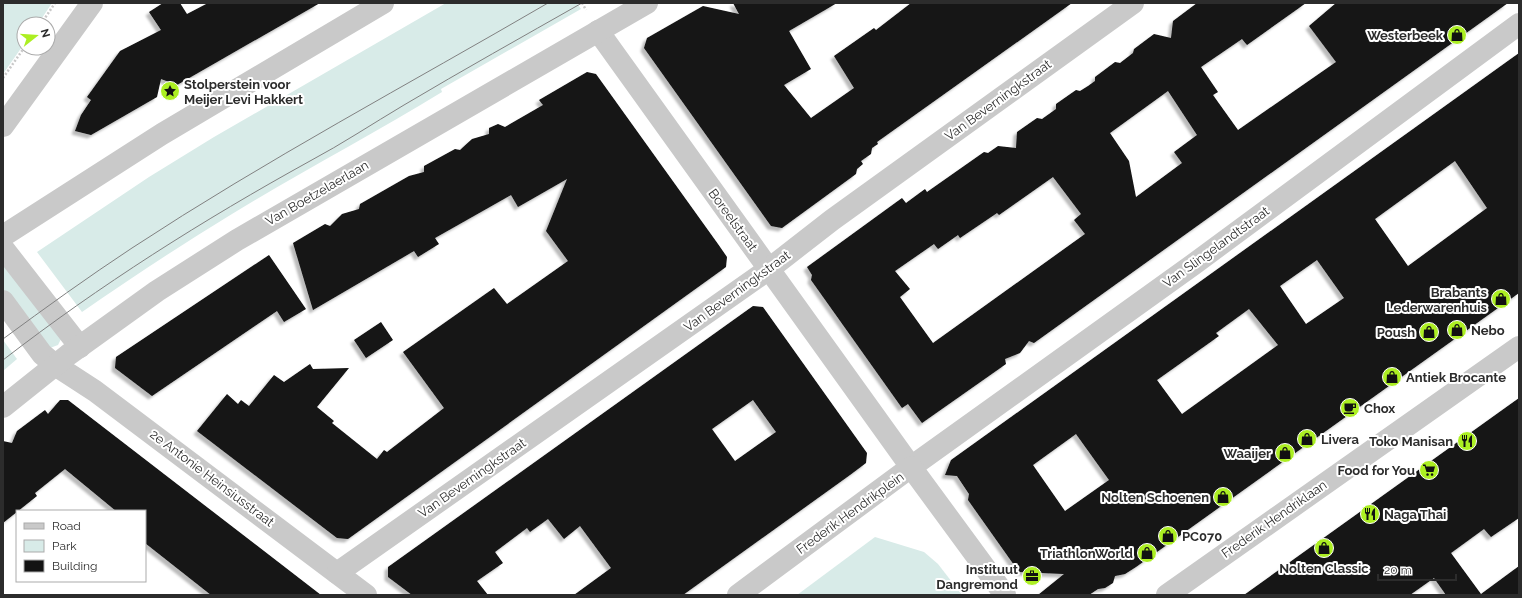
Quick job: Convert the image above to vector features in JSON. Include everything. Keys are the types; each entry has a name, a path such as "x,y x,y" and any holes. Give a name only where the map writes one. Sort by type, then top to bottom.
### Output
{"street":[{"path":"3,126 92,3"},
{"path":"3,236 162,134 383,3"},
{"name":"Van Boetzelaerlaan","path":"3,407 55,365 158,291 237,240 647,3"},
{"name":"Van Beverningkstraat","path":"337,573 769,269 832,220 1133,3"},
{"name":"Van Slingelandtstraat","path":"911,467 1194,264 1519,24"},
{"name":"Boreelstraat","path":"598,31 911,467"},
{"path":"3,248 80,347"},
{"name":"2e Antonie Heinsiusstraat","path":"3,301 42,354 55,365 114,405 366,595"},
{"name":"Frederik Hendriklaan","path":"1167,595 1519,347"},
{"name":"Frederik Hendrikplein","path":"738,595 911,467 1005,595"}],"path":[{"path":"46,16 55,3"},
{"path":"3,78 18,56"}],"green space":[{"path":"3,3 52,3 43,16 16,16 16,55 3,74"},
{"path":"446,3 577,3 581,9 441,89 442,92 416,108 232,214 156,262 82,312 37,252 149,177 214,137"},
{"path":"3,257 61,339 58,345 50,348 30,326 3,289"},
{"path":"3,340 17,359 3,371"},
{"path":"875,537 924,552 938,564 962,595 797,595"}],"building":[{"path":"163,3 180,3 187,14 208,3 320,3 177,85 161,79 157,97 91,135 75,131 81,115 91,100 87,97 120,51 161,30 149,12"},
{"path":"733,3 837,3 789,31 811,69 784,85 811,118 854,88 834,56 874,28 876,30 911,3 1072,3 877,142 878,144 872,148 871,154 861,161 863,164 857,169 856,174 782,228 771,226 644,48 647,38 703,6 739,14"},
{"path":"1197,3 1306,3 1247,45 1242,39 1201,67 1218,92 1213,95 1238,130 1336,62 1309,26 1336,3 1508,3 1034,343 1029,341 1020,353 1005,359 1006,364 922,423 908,404 902,408 811,280 812,275 807,267 902,198 906,203 925,189 927,192 984,152 988,153 998,146 1016,148 1017,132 1037,118 1042,119 1056,109 1056,104 1076,90 1080,91 1095,81 1095,77 1115,62 1120,63 1133,53 1134,49 1154,34 1171,38 1173,21","holes":["1168,91 1197,135 1174,152 1182,163 1136,197 1129,161 1110,133","1053,177 1081,214 1074,220 1085,234 933,343 900,297 910,289 895,271 934,244 938,249 958,235 960,238 997,213 999,215"]},
{"path":"1519,53 1519,293 1136,567 1125,574 1115,576 1113,583 1105,588 1098,589 1089,595 1038,595 1064,574 1019,572 968,500 969,494 957,476 945,475 951,460","holes":["1455,161 1487,208 1408,266 1375,219","1317,260 1344,298 1306,324 1280,286","1249,309 1278,345 1182,414 1157,380 1219,336 1216,333","1076,434 1109,480 1065,511 1033,465"]},
{"path":"587,72 596,74 718,244 727,257 726,267 348,539 337,538 197,431 227,394 238,404 241,400 249,406 274,375 284,382 310,364 313,369 349,368 317,407 334,421 332,423 377,459 384,450 387,452 444,408 403,352 494,288 507,304 568,261 546,231 567,179 518,207 511,195 435,238 439,244 418,257 414,251 313,310 293,243 325,224 330,226 342,214 359,209 360,204 409,176 424,172 424,166 455,149 460,150 472,139 489,134 489,128 498,124 505,127 543,105 539,100"},
{"path":"269,255 306,309 284,322 277,311 152,396 115,368 116,357"},
{"path":"753,306 763,307 867,453 866,463 683,595 574,595 611,568 580,526 564,539 548,519 530,532 527,528 495,552 503,563 477,581 488,595 412,595 388,577 388,567","holes":["753,400 776,432 735,461 712,429"]},
{"path":"381,322 393,340 366,358 354,340"},
{"path":"1519,398 1519,518 1491,537 1484,529 1451,553 1481,594 1519,566 1519,595 1446,595 1434,578 1410,595 1244,595"},
{"path":"60,400 68,400 321,595 211,595 146,544 146,510 115,510 65,469 35,493 37,496 19,510 16,510 16,513 3,523 3,441 12,443 17,431 45,410 48,414"}],"tram line":[{"path":"3,339 99,270 234,184 548,3"},
{"path":"3,360 77,306 191,230 270,183 334,148 448,79 582,3"}],"place":[{"name":"Westerbeek","path":"1457,35"},
{"name":"Stolperstein voor Meijer Levi Hakkert","path":"170,91"},
{"name":"Brabants Lederwarenhuis","path":"1501,299"},
{"name":"Nebo","path":"1457,330"},
{"name":"Poush","path":"1429,332"},
{"name":"Antiek Brocante","path":"1392,377"},
{"name":"Chox","path":"1350,408"},
{"name":"Livera","path":"1307,439"},
{"name":"Toko Manisan","path":"1467,441"},
{"name":"Waaijer","path":"1285,453"},
{"name":"Food for You","path":"1429,470"},
{"name":"Nolten Schoenen","path":"1223,497"},
{"name":"Naga Thai","path":"1370,514"},
{"name":"PC070","path":"1168,536"},
{"name":"Nolten Classic","path":"1324,548"},
{"name":"TriathlonWorld","path":"1147,553"},
{"name":"Instituut Dangremond","path":"1032,576"}]}
